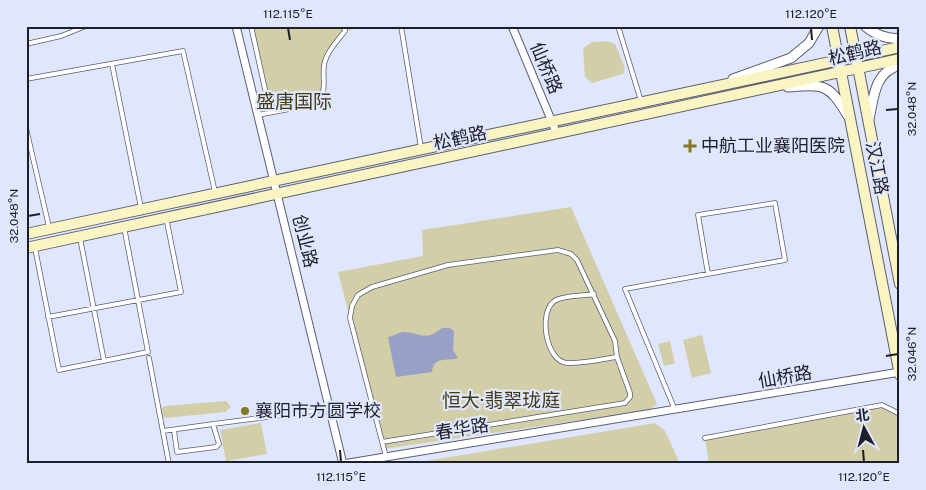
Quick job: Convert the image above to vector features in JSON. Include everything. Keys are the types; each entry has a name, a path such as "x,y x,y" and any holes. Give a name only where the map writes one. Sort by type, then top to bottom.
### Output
{"main road":[{"name":"汉江路","path":"832,26 900,373"},
{"name":"汉江路","path":"850,26 860,69 900,284"},
{"name":"松鹤路","path":"26,234 857,58 900,47"},
{"name":"松鹤路","path":"28,247 900,59"}],"street":[{"name":"创业路","path":"236,26 344,464"},
{"name":"仙桥路","path":"512,26 557,134"},
{"path":"705,89 791,58 809,43 819,26"},
{"path":"866,26 872,32 893,39 900,38"},
{"path":"869,119 877,81 892,67 900,65"},
{"path":"771,88 816,85 835,93 852,123"},
{"name":"仙桥路","path":"675,410 900,373"},
{"name":"春华路","path":"344,464 675,410"}],"lane":[{"path":"26,44 60,36 86,26"},
{"path":"251,26 270,112"},
{"path":"258,115 310,105 321,100 326,91 324,62 328,52 345,31 344,26"},
{"path":"401,26 422,150"},
{"path":"618,26 642,103"},
{"path":"26,79 183,51 215,194"},
{"path":"112,64 142,210"},
{"path":"26,128 49,230"},
{"path":"675,410 625,289 708,274 785,260 775,203 698,215 708,274"},
{"path":"48,317 181,292 166,217"},
{"path":"28,247 48,317 59,370 148,352 124,226"},
{"path":"80,236 104,361"},
{"path":"382,442 625,403 630,397 630,392 617,357 615,341 577,260 571,254 558,250 448,265 372,287 358,295 352,306 350,318 382,442 386,457"},
{"path":"594,294 556,299 548,308 545,317 550,349 558,360 566,363 617,357"},
{"path":"149,358 168,464"},
{"path":"705,438 882,405 900,414"},
{"path":"163,431 330,409"},
{"path":"174,430 177,452 216,447 219,444 213,424"}],"shaded area":[{"path":"251,26 357,26 358,28 345,31 324,63 325,91 321,100 310,105 270,112"},
{"path":"606,41 615,44 625,68 623,74 592,83 585,77 583,48 592,42"},
{"path":"571,207 657,404 649,410 384,449 338,272 423,256 422,230"},
{"path":"702,335 711,373 692,378 683,340"},
{"path":"670,341 675,363 664,366 658,344"},
{"path":"226,401 231,407 225,412 166,418 162,416 160,411 164,406"},
{"path":"882,405 900,414 900,464 709,464 705,438"},
{"path":"261,423 267,454 226,461 220,430"},
{"path":"655,423 665,431 678,459 676,464 408,464"}],"water":[{"path":"442,328 450,328 454,331 453,350 458,358 438,361 435,363 432,372 396,377 388,337 404,332 427,336"}],"place":[{"name":"中航工业襄阳医院","path":"690,146"},
{"name":"襄阳市方圆学校","path":"245,411"}],"district":[{"name":"盛唐国际","path":"294,101"},
{"name":"恒大·翡翠珑庭","path":"501,400"}]}
